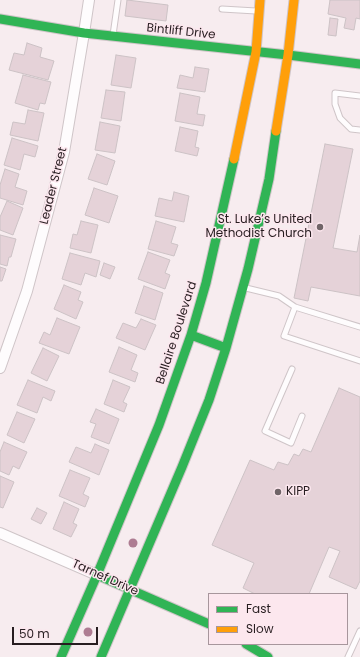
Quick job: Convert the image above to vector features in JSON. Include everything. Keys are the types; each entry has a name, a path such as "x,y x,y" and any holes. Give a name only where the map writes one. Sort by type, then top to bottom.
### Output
{"main road":[{"name":"Bellaire Boulevard","path":"61,657 97,575 159,425 191,335 207,276 256,52 260,0"},
{"path":"101,657 182,467 209,400 226,348 248,269 269,179 288,55 294,0"},
{"name":"Bintliff Drive","path":"0,19 84,33 360,64"},
{"path":"191,335 226,348"},
{"name":"Tarnef Drive","path":"97,575 208,624"},
{"path":"248,645 268,657"}],"street":[{"name":"Leader Street","path":"0,368 27,291 64,152 89,0"},
{"name":"Tarnef Drive","path":"0,533 97,575"}],"lane":[{"path":"113,36 118,0"},
{"path":"222,10 259,12"},
{"path":"360,96 335,93 335,104 340,118 351,129 360,130"},
{"path":"243,287 279,296 294,307 360,327"},
{"path":"294,307 284,336 360,361"},
{"path":"292,368 265,431 291,442 302,416"},
{"path":"348,657 360,631"}],"building":[{"path":"127,0 168,5 166,21 125,16"},
{"path":"330,0 360,0 360,19 356,18 354,30 344,28 346,18 328,14"},
{"path":"330,18 338,19 336,36 328,35"},
{"path":"27,43 42,48 40,57 54,61 48,80 9,70 14,53 24,55"},
{"path":"116,55 136,58 131,88 111,85"},
{"path":"195,67 209,69 205,92 177,88 180,75 193,78"},
{"path":"23,75 51,82 45,104 40,103 38,110 15,103"},
{"path":"106,90 125,92 121,121 101,118"},
{"path":"180,93 200,97 197,114 205,115 203,126 175,121"},
{"path":"28,110 44,113 38,141 10,135 13,122 25,124"},
{"path":"100,122 120,126 115,153 95,150"},
{"path":"180,127 198,131 195,147 199,148 197,156 175,151"},
{"path":"12,138 38,146 35,157 24,154 20,170 4,165"},
{"path":"325,144 353,149 333,248 357,252 360,235 360,296 311,287 308,301 294,298"},
{"path":"97,154 115,161 107,185 88,179"},
{"path":"5,169 19,174 15,187 27,191 23,205 0,198 0,185"},
{"path":"94,188 118,196 109,223 85,215"},
{"path":"174,192 189,196 184,222 155,216 159,198 172,201"},
{"path":"7,201 23,208 13,235 0,230 0,217"},
{"path":"81,221 98,225 91,253 70,248 73,234 77,235"},
{"path":"156,221 176,227 171,243 178,245 174,256 148,249"},
{"path":"0,235 16,239 7,266 0,264"},
{"path":"148,252 170,260 165,273 170,275 165,289 138,279"},
{"path":"70,253 100,261 96,277 85,273 81,285 62,279"},
{"path":"104,263 115,267 110,279 100,275"},
{"path":"0,267 6,269 2,281 0,281"},
{"path":"64,285 81,292 78,300 83,302 76,319 54,309"},
{"path":"144,286 163,293 155,320 135,313"},
{"path":"57,318 80,327 69,354 39,343 44,332 50,335"},
{"path":"141,319 156,325 145,350 116,338 123,323 136,328"},
{"path":"119,347 137,355 131,370 138,373 135,382 109,372"},
{"path":"43,348 59,356 47,381 31,373"},
{"path":"28,380 55,391 51,401 43,397 37,413 17,405"},
{"path":"113,380 130,387 123,402 127,404 124,412 104,404"},
{"path":"339,388 360,397 360,581 356,589 329,577 340,551 329,547 309,593 253,593 243,588 254,563 212,545 250,460 274,470 278,462 288,465 294,454 299,456 303,449 311,452"},
{"path":"96,409 119,419 109,444 91,437 96,424 90,422"},
{"path":"17,412 35,419 24,443 7,435"},
{"path":"4,442 27,452 19,469 13,466 9,475 0,471 0,452"},
{"path":"95,444 109,450 99,475 69,462 76,447 91,453"},
{"path":"70,470 90,478 83,494 89,497 85,507 59,496"},
{"path":"0,476 14,482 3,508 0,507"},
{"path":"64,502 79,509 73,523 77,525 71,537 53,529"},
{"path":"37,508 47,513 41,524 31,519"}],"traffic: fast":[{"path":"0,19 84,33 360,64"},
{"path":"101,657 209,400 226,348 248,269 269,179 276,131"},
{"path":"61,657 97,575 159,425 191,335 206,283 234,159"},
{"path":"191,335 226,348"},
{"path":"97,575 208,624"},
{"path":"248,645 268,657"}],"traffic: slow":[{"path":"234,159 256,52 260,0"},
{"path":"276,131 288,55 294,0"}],"place":[{"name":"St. Luke’s United Methodist Church","path":"320,227"},
{"name":"KIPP","path":"278,492"}]}
